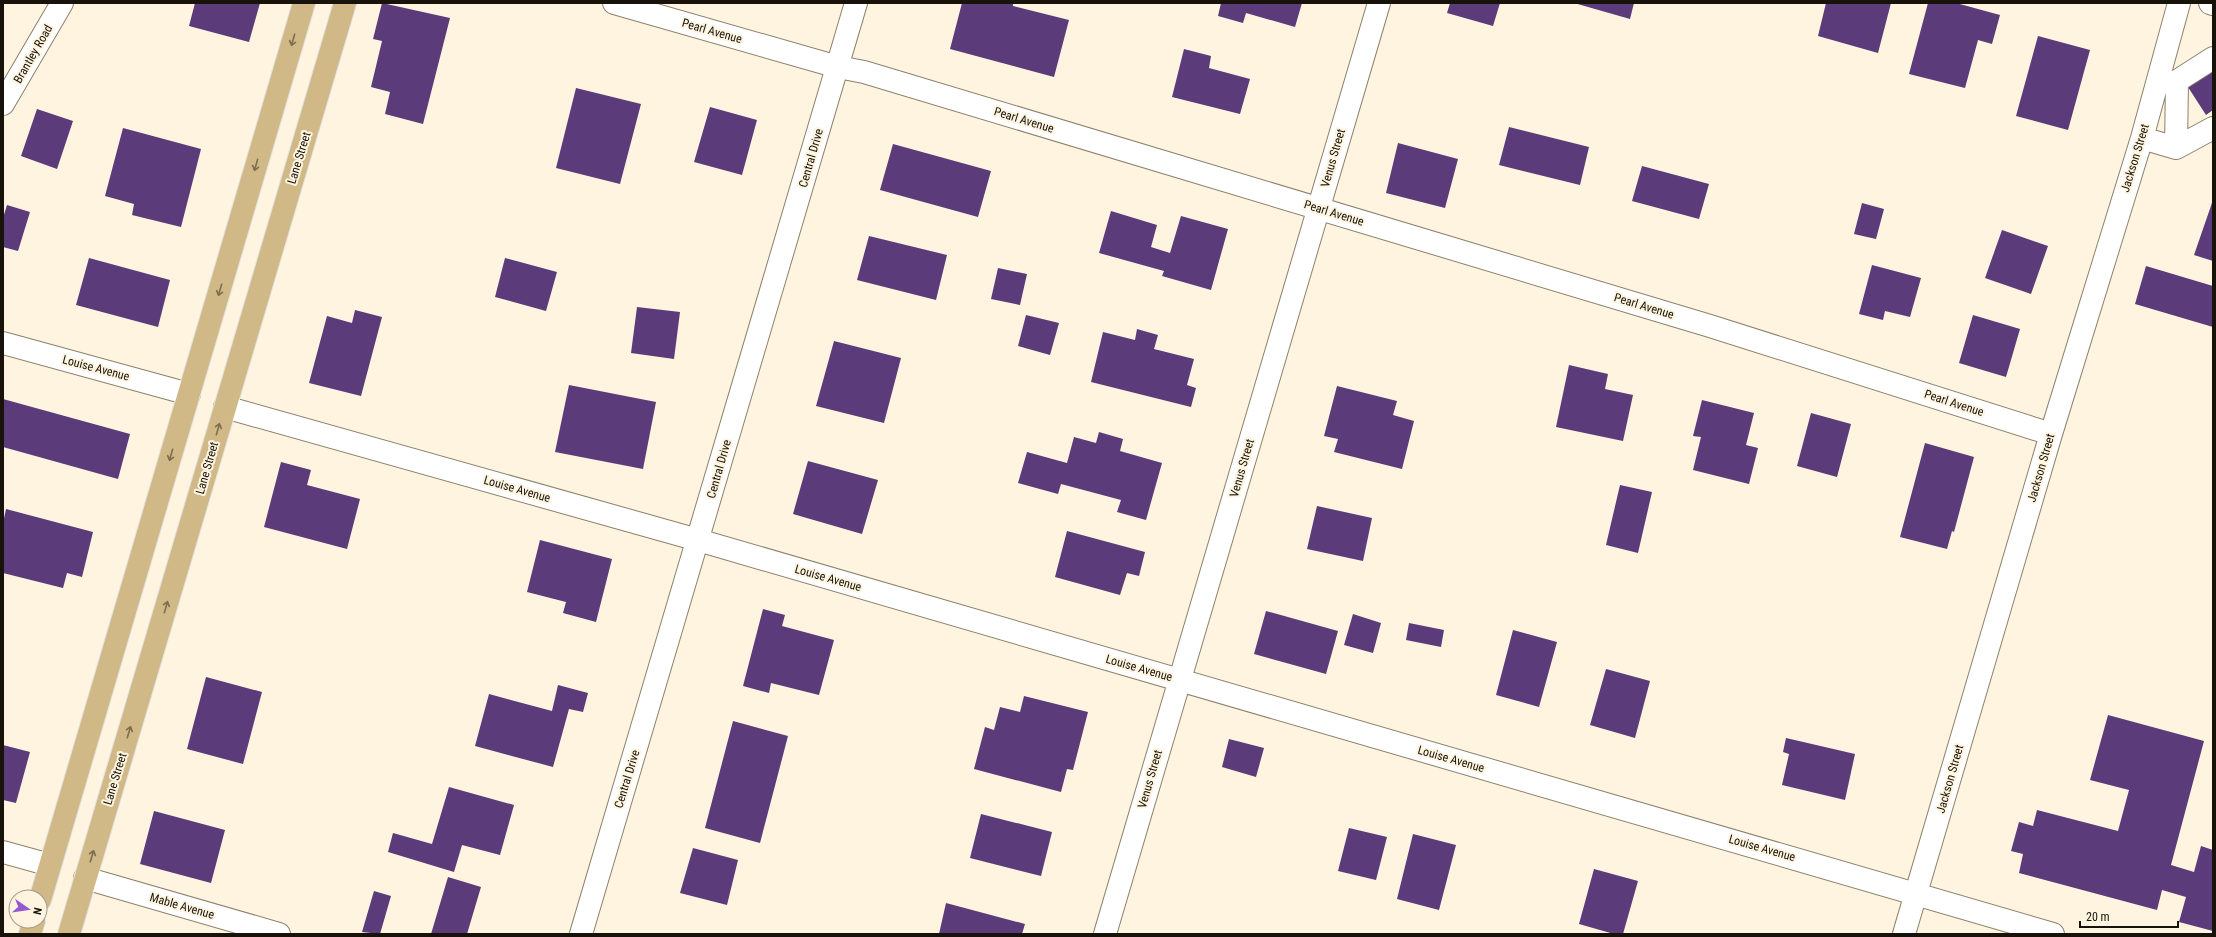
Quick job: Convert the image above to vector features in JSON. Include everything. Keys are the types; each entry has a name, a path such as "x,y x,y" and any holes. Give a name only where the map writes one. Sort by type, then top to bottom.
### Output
{"main road":[{"path":"43,889 304,3"},
{"name":"Lane Street","path":"69,934 345,3"}],"street":[{"name":"Brantley Road","path":"3,104 62,3"},
{"name":"Pearl Avenue","path":"614,3 838,67 864,72 1318,208 1710,326 2051,434"},
{"name":"Central Drive","path":"581,934 856,3"},
{"name":"Venus Street","path":"1105,934 1379,3"},
{"name":"Jackson Street","path":"1904,934 2051,434 2142,138 2179,3"},
{"path":"2176,148 2177,81 2213,58"},
{"path":"2142,138 2176,148 2213,128"},
{"name":"Louise Avenue","path":"3,343 189,394"},
{"name":"Louise Avenue","path":"225,407 698,540 1917,893 2053,934"},
{"path":"3,852 50,866"},
{"name":"Mable Avenue","path":"85,878 279,934"}],"building":[{"path":"195,3 260,3 249,42 189,26"},
{"path":"382,3 450,18 423,124 385,114 390,92 371,87 382,41 373,39"},
{"path":"962,3 1013,3 1013,6 1069,20 1054,77 950,49"},
{"path":"1221,3 1302,3 1295,27 1246,13 1243,23 1218,16"},
{"path":"1450,3 1500,3 1493,26 1447,13"},
{"path":"1574,3 1634,3 1630,19"},
{"path":"1826,3 1891,3 1878,53 1818,36"},
{"path":"1928,3 1956,3 2000,15 1992,44 1978,40 1965,88 1909,74"},
{"path":"2038,36 2090,50 2068,130 2016,116"},
{"path":"1184,49 1211,56 1209,68 1250,79 1240,114 1172,97"},
{"path":"2213,71 2213,110 2206,115 2188,87"},
{"path":"576,88 641,104 620,184 556,168"},
{"path":"710,107 757,120 742,175 694,162"},
{"path":"37,109 73,121 57,169 21,156"},
{"path":"1509,127 1589,147 1580,185 1499,165"},
{"path":"123,128 201,149 181,227 132,215 134,204 105,196"},
{"path":"1398,143 1458,159 1445,208 1386,193"},
{"path":"893,144 991,171 978,217 880,190"},
{"path":"1642,166 1709,184 1699,219 1632,201"},
{"path":"2213,200 2213,261 2194,255"},
{"path":"1862,203 1884,209 1876,239 1854,234"},
{"path":"7,205 30,212 18,251 3,247 3,218"},
{"path":"1111,211 1157,225 1151,247 1170,253 1181,216 1228,229 1211,290 1162,276 1164,271 1099,253"},
{"path":"2002,230 2048,246 2031,294 1985,278"},
{"path":"869,236 947,255 936,300 857,280"},
{"path":"89,258 170,280 158,327 76,305"},
{"path":"505,258 557,272 546,311 495,297"},
{"path":"1872,265 1921,278 1910,317 1885,311 1883,320 1859,314"},
{"path":"2146,266 2213,286 2213,327 2135,304"},
{"path":"998,268 1027,274 1020,305 991,299"},
{"path":"637,307 680,312 674,359 631,353"},
{"path":"355,310 382,317 361,396 309,383 327,316 352,323"},
{"path":"1026,315 1059,323 1050,355 1018,346"},
{"path":"1973,315 2020,329 2006,377 1959,363"},
{"path":"1137,329 1158,335 1154,349 1194,359 1187,385 1196,388 1191,407 1091,382 1103,332 1135,340"},
{"path":"834,341 901,358 884,423 816,406"},
{"path":"1569,365 1608,374 1605,389 1633,395 1623,441 1556,427"},
{"path":"569,385 656,402 643,469 555,452"},
{"path":"1337,386 1397,401 1393,415 1414,421 1402,469 1334,452 1338,439 1324,436"},
{"path":"3,399 130,434 118,479 3,447"},
{"path":"1702,400 1754,413 1746,445 1758,448 1749,484 1693,470 1701,437 1693,436"},
{"path":"1811,413 1851,424 1837,477 1797,466"},
{"path":"1099,432 1123,439 1120,451 1162,463 1146,520 1117,512 1121,500 1061,484 1058,494 1018,483 1027,452 1067,463 1074,437 1096,443"},
{"path":"1925,443 1974,457 1954,532 1952,531 1947,549 1900,537"},
{"path":"808,461 878,480 862,534 793,514"},
{"path":"281,462 311,470 307,485 360,499 347,549 264,527"},
{"path":"1620,485 1652,492 1638,553 1606,545"},
{"path":"1317,506 1372,518 1363,561 1307,549"},
{"path":"6,509 93,532 82,577 67,573 63,588 3,573 3,523"},
{"path":"1067,531 1145,552 1139,576 1127,573 1120,595 1055,577"},
{"path":"540,540 612,559 596,622 563,613 566,602 527,592"},
{"path":"763,609 785,615 782,626 834,640 819,695 771,683 769,693 743,686"},
{"path":"1266,611 1338,631 1326,674 1254,654"},
{"path":"1353,614 1381,623 1373,653 1344,645"},
{"path":"1409,623 1444,630 1441,647 1406,640"},
{"path":"1513,630 1557,642 1539,707 1496,695"},
{"path":"1606,669 1650,681 1635,738 1590,725"},
{"path":"206,677 262,692 243,764 187,749"},
{"path":"558,685 588,693 583,712 569,709 553,767 475,746 489,694 552,711"},
{"path":"1024,696 1088,712 1073,770 1067,769 1061,792 974,769 985,727 994,730 1000,707 1020,712"},
{"path":"2108,715 2204,741 2171,865 2194,872 2201,846 2213,850 2213,931 2179,922 2186,897 2162,890 2157,910 2019,873 2023,854 2011,851 2019,822 2033,826 2037,810 2118,831 2129,790 2090,780"},
{"path":"733,721 788,736 760,843 705,828"},
{"path":"1786,738 1855,754 1845,800 1782,785 1789,754 1783,752"},
{"path":"1229,739 1264,748 1256,777 1222,767"},
{"path":"3,745 30,752 16,803 3,800"},
{"path":"449,787 514,805 500,855 462,845 454,872 388,852 393,833 432,844"},
{"path":"154,811 225,830 211,883 140,864"},
{"path":"981,814 1052,832 1041,876 970,858"},
{"path":"1349,828 1387,837 1376,880 1338,871"},
{"path":"1413,834 1456,845 1439,910 1397,899"},
{"path":"693,848 738,860 727,905 680,893"},
{"path":"1594,869 1638,881 1623,934 1614,934 1579,924"},
{"path":"448,877 481,887 467,934 431,934"},
{"path":"374,891 391,896 380,934 362,932"},
{"path":"946,903 1025,924 1022,934 939,934"}]}
